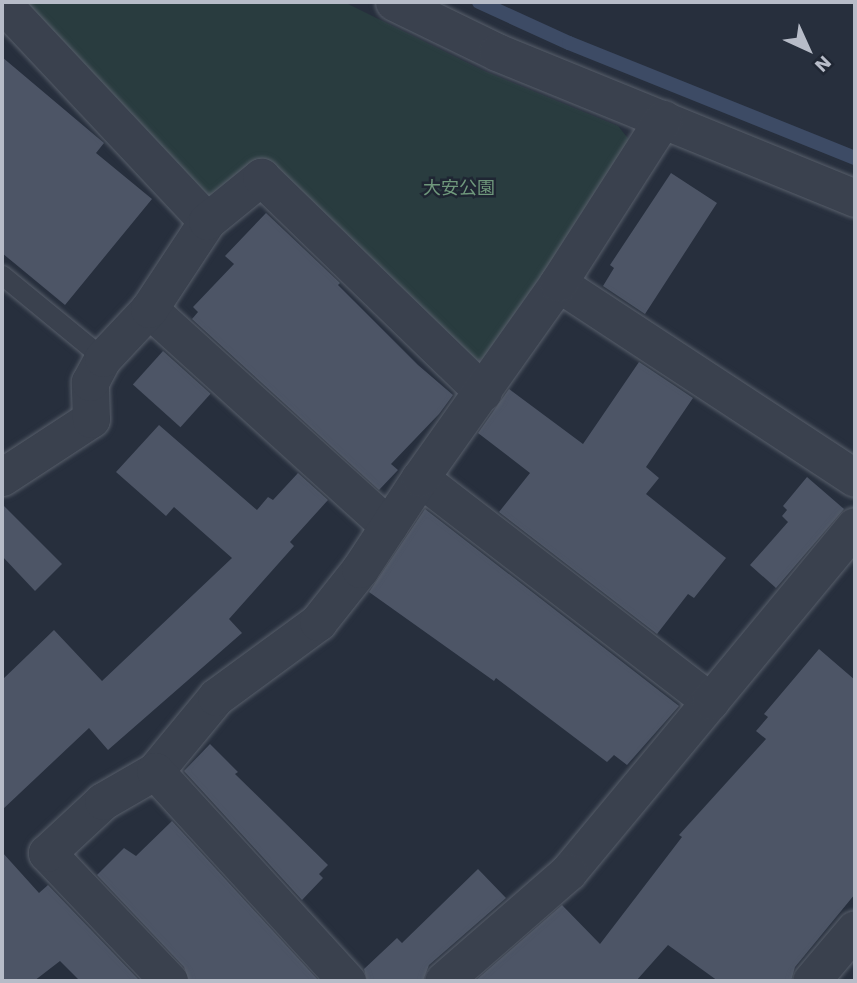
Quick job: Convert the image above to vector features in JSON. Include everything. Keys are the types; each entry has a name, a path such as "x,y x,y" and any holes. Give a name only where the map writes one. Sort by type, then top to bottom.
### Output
{"street":[{"path":"394,2 497,52 855,198"},
{"path":"2,3 207,220"},
{"path":"169,981 47,853 103,801 155,771 216,697 318,622 360,569 420,478 558,283 663,119"},
{"path":"2,477 92,419 90,382 103,358 149,309 207,220 261,177 483,392"},
{"path":"558,283 855,478"},
{"path":"149,309 388,526"},
{"path":"420,478 710,701"},
{"path":"443,981 568,872 855,526"},
{"path":"155,771 347,981"},
{"path":"811,981 855,929"}],"lane":[{"path":"2,275 103,358"}],"green space":[{"name":"大安公園","path":"15,2 344,2 482,70 618,126 631,142 486,358 468,362 264,160 211,198 203,193"}],"building":[{"path":"2,57 104,143 96,153 152,199 65,305 2,253"},
{"path":"671,173 717,203 645,314 603,286 614,268 610,265"},
{"path":"266,213 340,283 338,285 418,365 453,395 439,414 391,464 398,470 379,490 192,319 198,312 193,307 234,264 225,256"},
{"path":"163,351 211,394 180,427 133,384"},
{"path":"639,362 693,398 646,467 659,478 646,494 726,558 694,598 688,594 657,634 499,512 530,473 478,433 509,389 583,444"},
{"path":"159,425 257,510 268,497 273,500 298,473 328,500 290,542 294,546 229,619 242,633 108,750 89,728 2,810 2,680 54,630 102,681 232,558 174,507 166,516 116,472"},
{"path":"807,477 844,509 776,588 750,565 788,522 782,516 787,510 783,506"},
{"path":"2,504 62,564 35,591 2,556"},
{"path":"425,509 679,706 627,765 614,755 607,762 496,678 494,681 369,592"},
{"path":"819,649 855,680 855,894 795,967 791,981 718,981 668,945 636,981 475,981 562,905 600,944 682,837 679,835 766,739 756,731 768,717 764,714"},
{"path":"210,744 238,772 235,774 328,865 319,874 323,878 302,900 184,771"},
{"path":"172,821 319,981 189,981 184,967 97,875 124,848 136,856"},
{"path":"2,852 39,893 48,885 140,981 80,981 60,961 34,981 2,981"},
{"path":"478,869 506,898 429,965 423,981 367,981 364,969 397,938 402,943"}],"waterway":[{"path":"479,2 569,43 855,158"}]}
